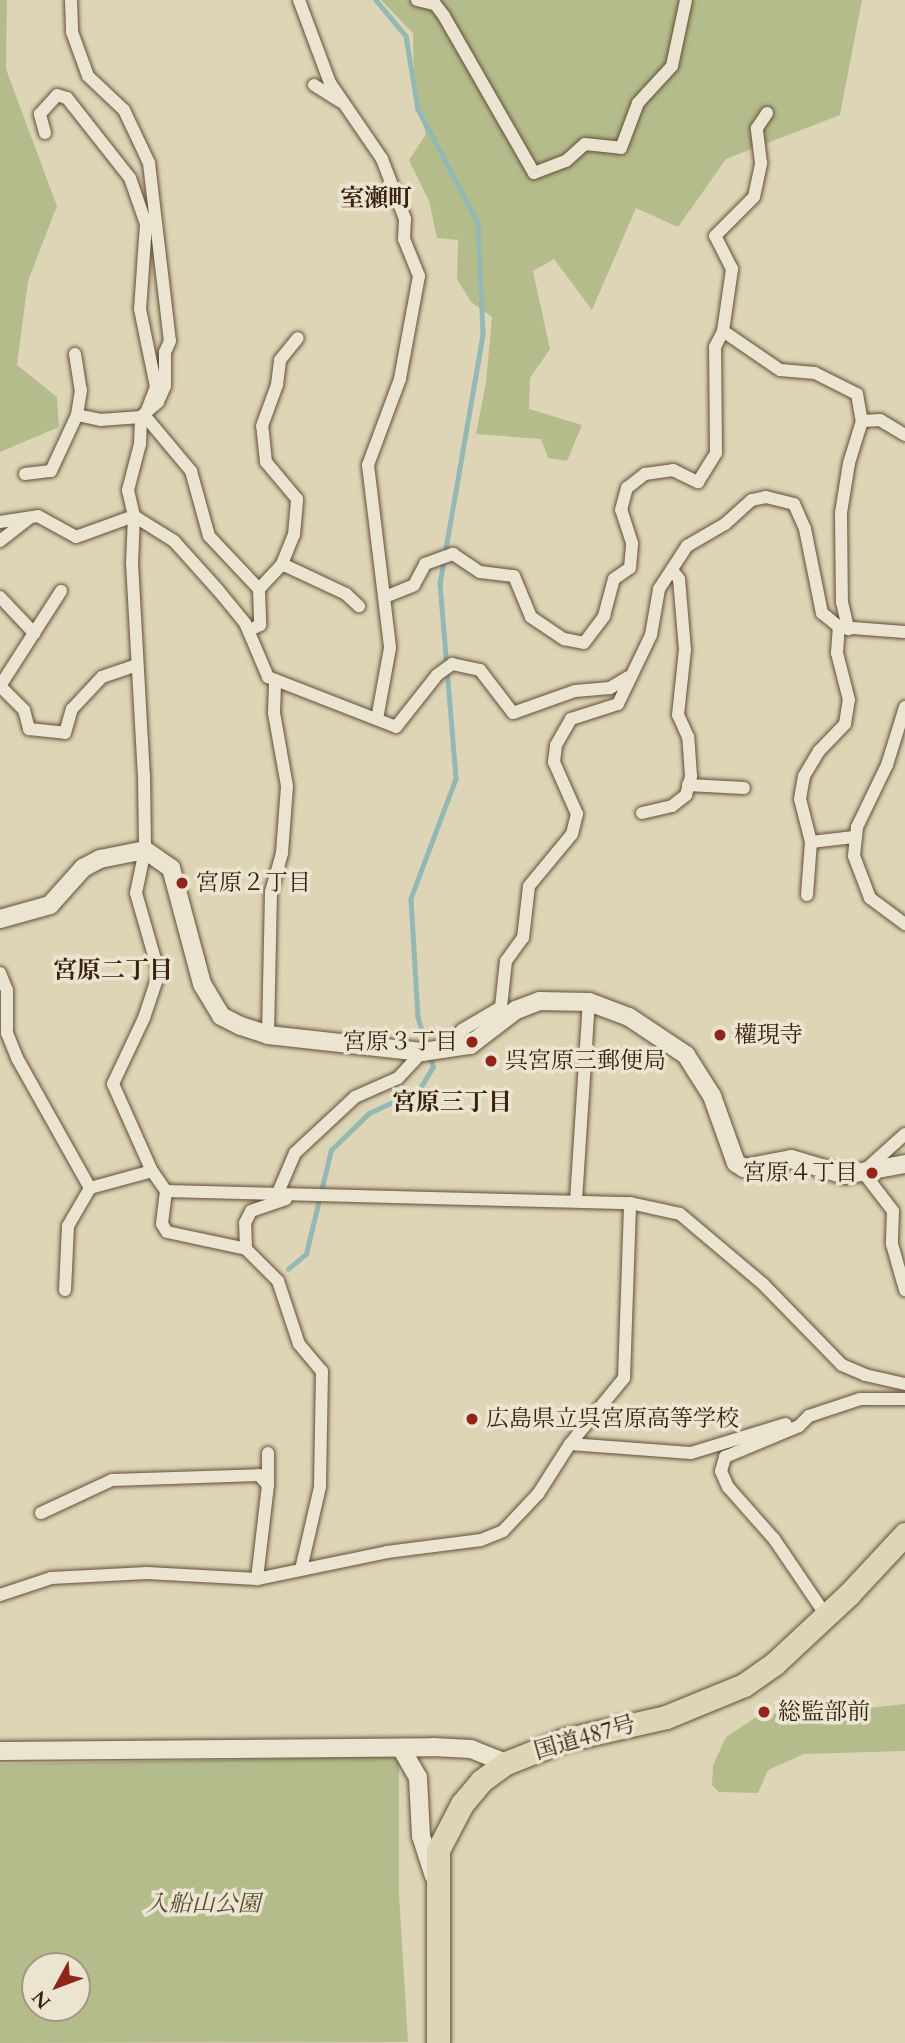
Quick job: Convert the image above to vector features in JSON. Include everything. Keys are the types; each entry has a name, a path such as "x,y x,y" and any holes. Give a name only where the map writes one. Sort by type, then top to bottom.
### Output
{"highway":[{"name":"国道487号","path":"438,2043 439,1903 434,1876 438,1850 462,1804 481,1781 506,1763 564,1740 666,1717 744,1685 774,1664 905,1534"}],"street":[{"path":"71,0 72,33 88,76 124,110 152,172 170,341 165,352 165,386 143,417"},
{"path":"299,0 330,83 382,159 405,219 404,239 419,276 400,379 368,465 390,648 377,719"},
{"path":"417,0 435,4 444,16 534,173 566,161 585,144 621,148 638,103 672,66 686,0"},
{"path":"314,85 343,103"},
{"path":"45,133 40,114 57,95 67,98 131,178 146,224 140,309 156,387 143,417 140,444 128,490 134,516 132,564 145,850 136,893 159,973 144,1018 113,1084 152,1171 166,1191 162,1224 167,1231 246,1249 278,1281 299,1344 322,1371 320,1488 300,1569"},
{"path":"385,597 414,585 425,564 453,554 480,572 514,576 531,617 564,639 584,643 604,615 614,579 630,568 632,543 621,510 627,488 645,474 673,470 698,482 716,453 719,407 714,368 723,331 732,269 715,236 754,197 761,163 757,128 767,113"},
{"path":"723,331 780,370 815,373 857,394 862,421 849,463 841,513 844,628 837,653 849,700 845,724 819,751 804,776 800,799 811,842 807,895"},
{"path":"259,589 282,564 294,534 297,499 266,462 262,426 280,360 298,338"},
{"path":"25,474 51,471 77,415 81,390 75,354"},
{"path":"77,415 100,420 143,417"},
{"path":"143,417 191,471 209,536 259,589 260,625 248,631"},
{"path":"862,421 880,421 905,435"},
{"path":"443,1050 462,1030 501,1007 506,961 523,938 529,886 572,834 577,814 554,762 556,746 571,719 618,704 628,677 651,635 659,589 687,546 726,524 752,500 766,497 793,504 805,529 822,614 844,628 905,632"},
{"path":"0,522 38,516 76,537 134,516"},
{"path":"134,516 187,553 248,631 268,677 275,682 396,727 438,675 452,664 480,670 513,713 575,691 610,688 628,677"},
{"path":"0,541 29,519"},
{"path":"282,564 346,594 359,606"},
{"path":"642,813 672,806 686,794 692,758 678,715 684,675 683,617 679,579 672,570"},
{"path":"61,592 0,686 24,710 29,729 65,733 72,709 102,677 137,665"},
{"path":"0,597 34,633"},
{"path":"268,1035 271,892 282,853 287,786 274,713 275,682"},
{"path":"905,707 891,750 854,837 859,879 870,898 905,924"},
{"path":"891,750 905,755"},
{"path":"688,785 744,788"},
{"path":"811,842 854,837"},
{"path":"0,919 50,905 83,868 100,859 145,850 171,868 202,984 221,1016 268,1035 422,1052 470,1045 516,1010 540,1001 589,1002 629,1017 686,1055 712,1096 736,1163 744,1168 791,1159 830,1173 863,1172 905,1164"},
{"path":"0,973 7,990 7,1033 17,1058 90,1188"},
{"path":"576,1201 589,1002"},
{"path":"277,1195 295,1153 355,1097 398,1078 422,1052"},
{"path":"863,1172 905,1134"},
{"path":"65,1290 68,1226 90,1188 152,1171"},
{"path":"863,1172 893,1211 892,1244 905,1290"},
{"path":"166,1191 630,1203 680,1214 702,1230 842,1365 865,1376 905,1384"},
{"path":"246,1249 245,1223 251,1211 297,1196"},
{"path":"0,1595 51,1578 147,1573 257,1579 300,1569 481,1540 503,1531 538,1494 570,1444 624,1378 630,1203"},
{"path":"570,1444 691,1453 860,1399 905,1399"},
{"path":"810,1416 799,1426 730,1453 721,1471 727,1487 774,1539 825,1615"},
{"path":"257,1579 268,1485 268,1453"},
{"path":"41,1513 112,1480 259,1475 268,1485"},
{"path":"401,1748 418,1778 421,1836 434,1876"},
{"path":"0,1751 471,1749 506,1763"}],"green space":[{"path":"0,0 7,0 6,69 57,206 28,281 17,365 57,397 59,427 0,452"},
{"path":"381,0 862,0 840,115 726,159 678,227 636,208 592,310 554,259 533,271 550,349 530,378 529,409 582,425 567,461 548,458 541,439 476,434 486,383 492,317 471,302 457,279 458,240 437,238 429,201 409,160 426,134 414,96 413,33"},
{"path":"905,1704 905,1751 804,1754 768,1770 758,1793 719,1792 712,1785 713,1765 726,1737 764,1712 807,1715"},
{"name":"入船山公園","path":"399,1758 399,1894 408,2042 0,2043 0,1764"}],"waterway":[{"path":"376,0 406,36 418,109 478,223 483,335 440,583 456,779 411,899 418,1017 427,1047"},
{"path":"288,1269 306,1254 331,1150 369,1113 419,1090 433,1067 429,1055"}],"place":[{"name":"宮原２丁目","path":"182,883"},
{"name":"權現寺","path":"720,1035"},
{"name":"宮原３丁目","path":"472,1042"},
{"name":"呉宮原三郵便局","path":"491,1061"},
{"name":"宮原４丁目","path":"872,1173"},
{"name":"広島県立呉宮原高等学校","path":"472,1419"},
{"name":"総監部前","path":"764,1712"}],"district":[{"name":"室瀬町","path":"376,199"},
{"name":"宮原二丁目","path":"113,971"},
{"name":"宮原三丁目","path":"452,1103"}]}
